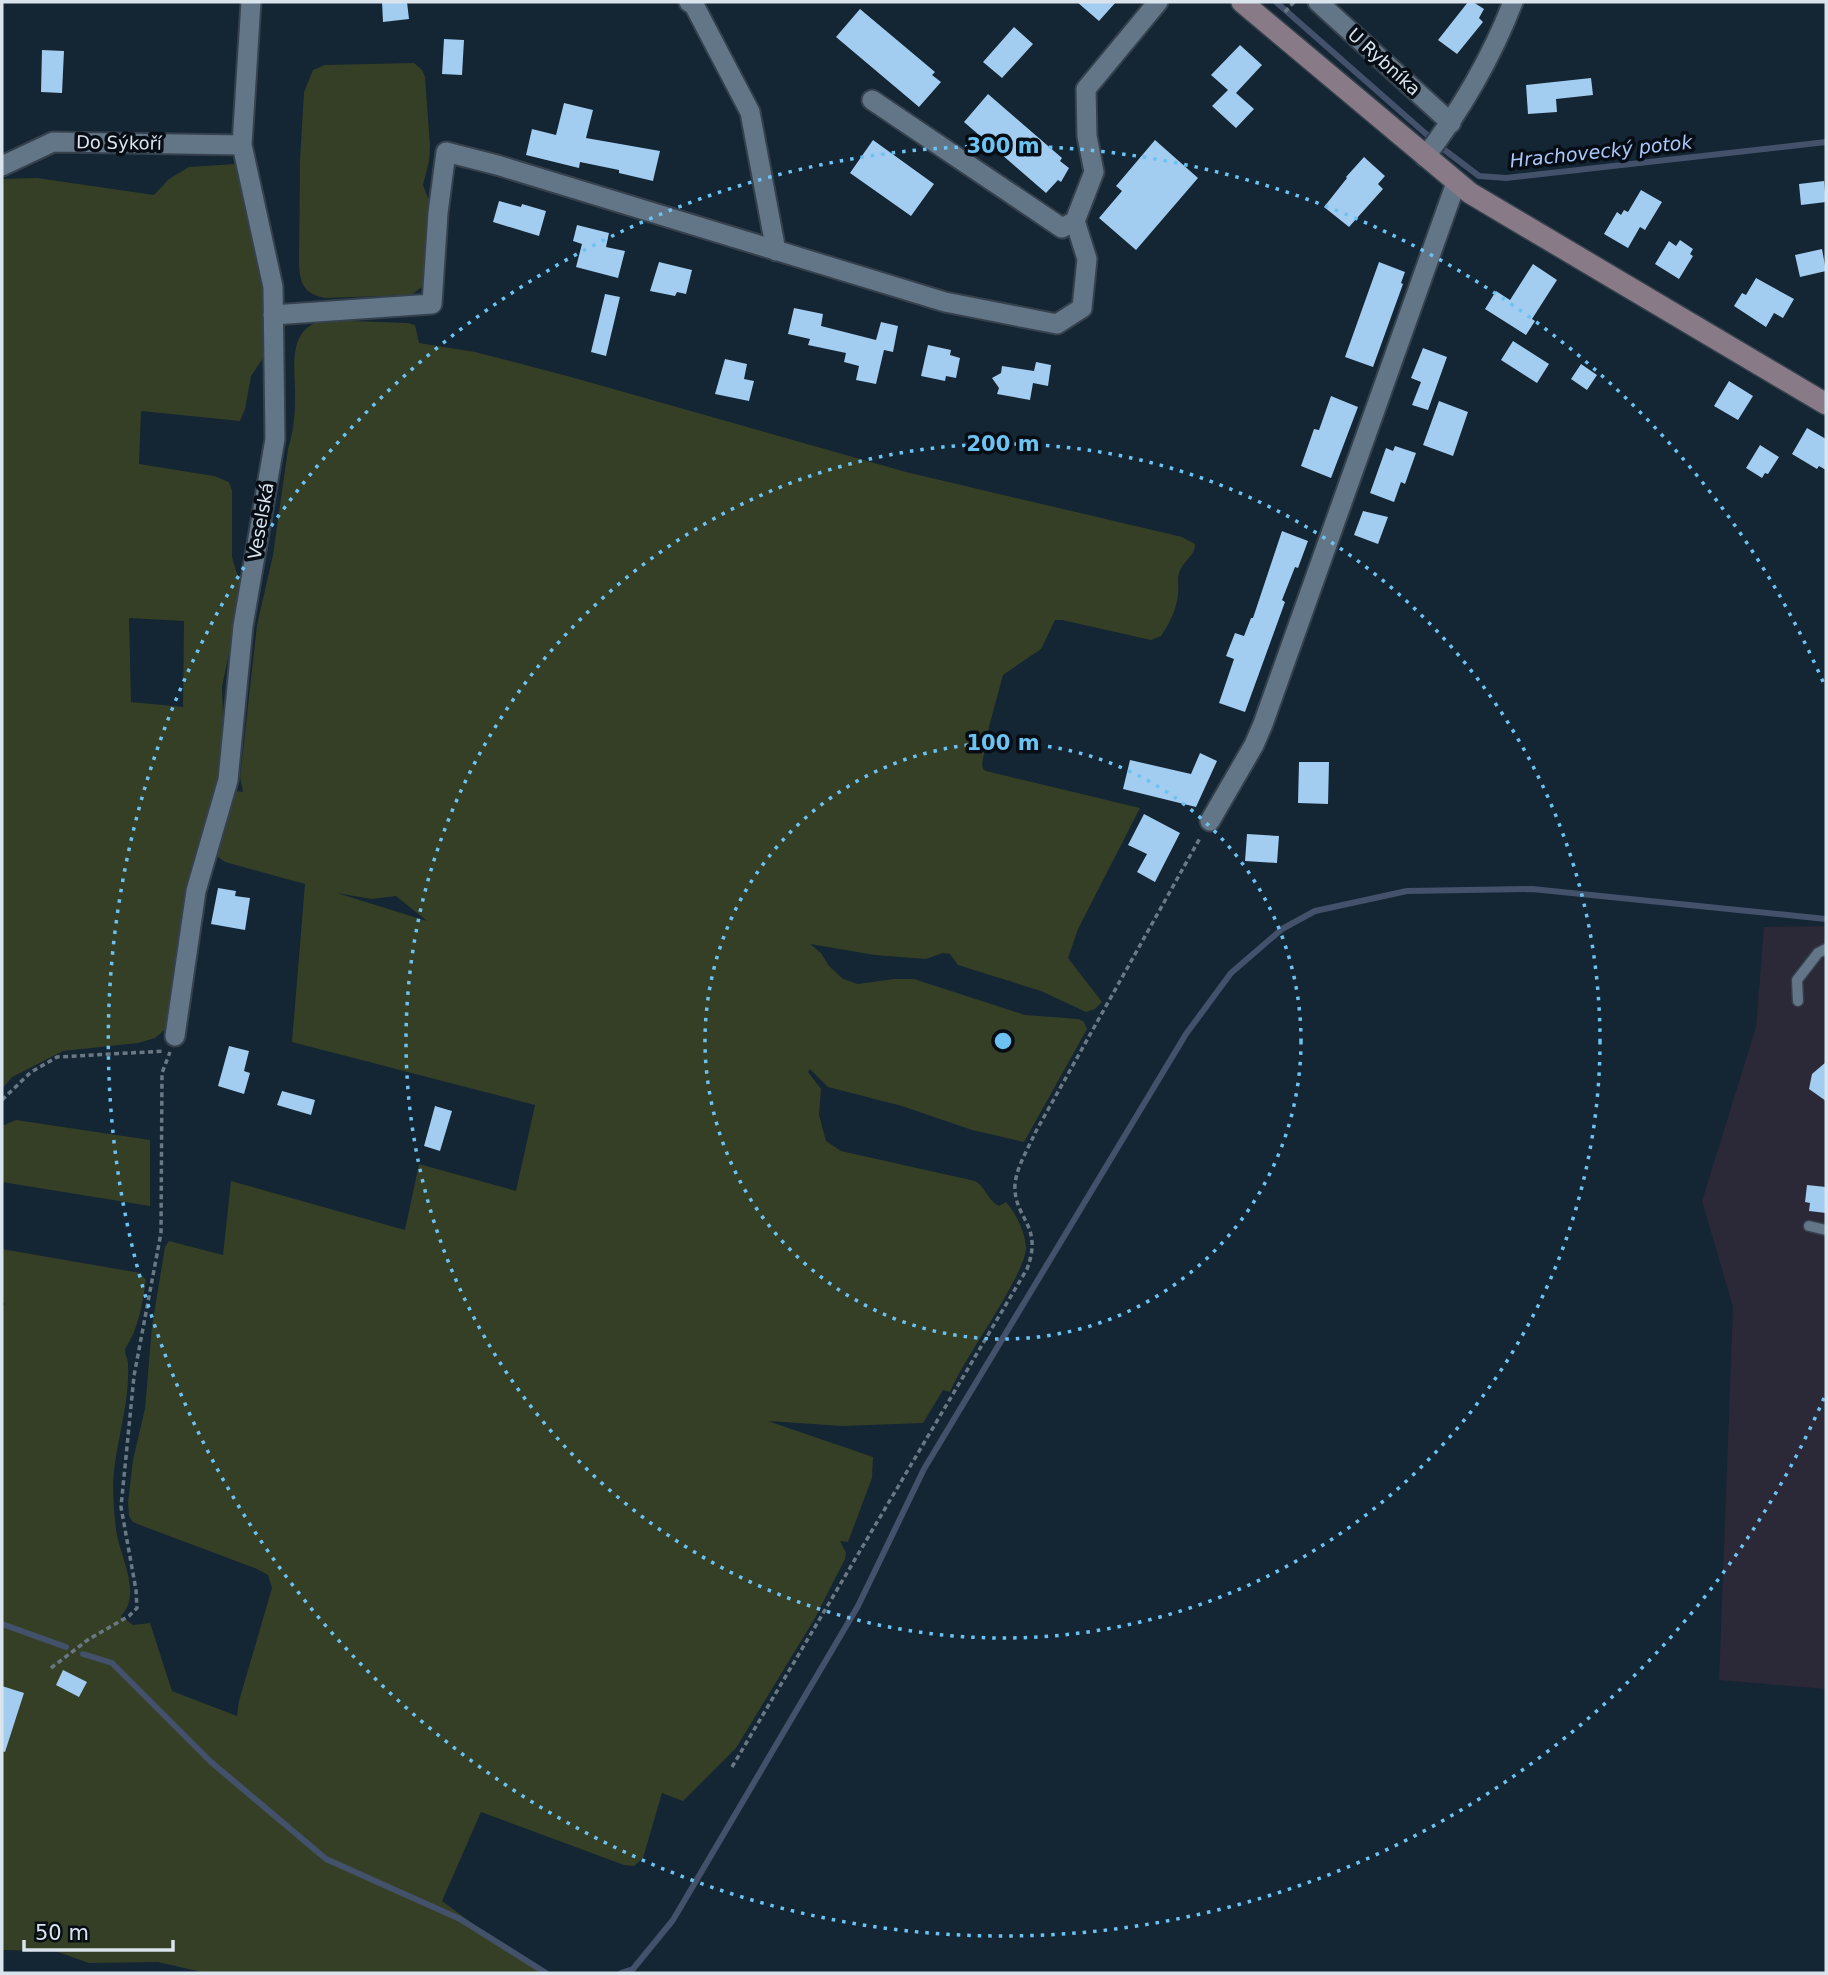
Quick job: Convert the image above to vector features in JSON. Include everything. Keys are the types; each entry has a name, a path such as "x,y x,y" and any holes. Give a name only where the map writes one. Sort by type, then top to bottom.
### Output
{"street":[{"name":"Veselská","path":"173,1044 195,891 228,780 243,626 275,439 273,287 242,145 251,2"},
{"path":"689,2 694,5 750,113 776,251"},
{"path":"872,100 1062,228 1074,221 1094,172 1087,136 1086,89 1158,2"},
{"path":"1242,2 1438,141 1456,183 1826,404"},
{"name":"U Rybníka","path":"1318,2 1438,141"},
{"path":"1438,141 1506,22 1513,2"},
{"name":"Do Sýkoří","path":"2,166 53,142 242,145"},
{"path":"273,315 432,304 438,213 446,152 497,165 945,302 1057,324 1082,309 1087,259 1074,221"},
{"path":"1209,821 1264,724 1456,183"}],"lane":[{"path":"1798,1001 1797,981 1818,953 1826,949"},
{"path":"1809,1226 1826,1230"}],"path":[{"path":"1282,15 1293,3"},
{"path":"732,1767 1027,1269 1033,1253 1033,1241 1015,1193 1021,1163 1209,821"},
{"path":"2,1100 32,1072 57,1057 173,1044 162,1073 161,1233 134,1376 121,1507 137,1608 51,1668"}],"shaded area":[{"path":"1826,926 1826,1689 1719,1680 1733,1307 1702,1201 1756,1027 1764,927"}],"green space":[{"path":"414,63 425,77 430,146 423,185 430,203 423,286 411,295 325,298 313,294 302,283 299,265 304,92 313,70 325,65"},
{"path":"235,164 245,178 262,265 269,349 251,376 240,421 141,411 139,464 214,476 229,482 232,491 232,557 242,591 222,687 224,750 221,769 169,1026 155,1038 138,1043 63,1051 12,1077 2,1089 2,179 37,178 154,195 169,179 189,167","holes":["129,618 184,621 183,707 131,702"]},
{"path":"323,320 408,323 415,325 419,343 475,352 906,472 1182,537 1195,544 1193,552 1179,573 1176,606 1161,636 1151,640 1055,620 1041,649 1003,675 989,727 982,764 986,771 1140,808 1078,929 1068,958 1102,1002 1095,1009 1086,1012 1041,991 958,965 950,954 943,953 926,959 875,955 810,944 843,979 858,984 914,979 1025,1015 1079,1019 1087,1029 1024,1142 972,1130 902,1106 828,1087 810,1069 808,1072 821,1089 819,1115 826,1141 841,1151 975,1181 995,1203 999,1206 1006,1202 1013,1212 1025,1241 1024,1259 1006,1296 950,1392 943,1390 923,1423 842,1426 768,1421 873,1457 872,1478 848,1542 840,1541 846,1553 845,1559 815,1618 736,1748 683,1801 662,1793 643,1858 634,1866 624,1865 481,1812 442,1901 506,1948 551,1973 206,1973 158,1962 89,1963 55,1951 2,1950 2,1306 5,1304 2,1302 2,1249 140,1273 146,1280 137,1325 125,1349 128,1364 127,1391 113,1478 116,1529 130,1585 127,1607 121,1616 133,1625 150,1623 172,1691 237,1716 272,1588 268,1575 140,1525 133,1522 129,1516 133,1460 145,1409 152,1326 165,1247 169,1241 223,1255 231,1181 405,1230 419,1164 516,1191 535,1105 292,1042 305,884 225,862 218,857 217,850 231,799 236,791 243,792 240,777 257,625 273,555 294,419 295,352 303,332","holes":["337,893 371,899 396,896 427,921"]},
{"path":"16,1120 150,1140 150,1206 2,1182 2,1126"}],"building":[{"path":"382,2 407,2 409,19 383,22"},
{"path":"1077,2 1116,2 1099,21"},
{"path":"1468,2 1484,9 1479,18 1483,22 1457,54 1438,40"},
{"path":"860,9 935,72 932,75 941,82 919,107 836,37"},
{"path":"1014,27 1033,44 1002,78 983,62"},
{"path":"444,39 464,40 462,75 442,74"},
{"path":"1240,45 1262,65 1236,93 1254,109 1236,128 1212,106 1228,90 1211,75"},
{"path":"42,50 64,51 62,93 41,92"},
{"path":"1591,78 1593,95 1556,99 1557,112 1528,114 1526,85"},
{"path":"988,94 1062,158 1060,161 1069,168 1061,182 1058,180 1046,193 964,122"},
{"path":"564,103 593,110 586,138 660,151 653,181 580,162 579,168 526,155 532,129 556,135"},
{"path":"873,140 934,184 911,216 850,173"},
{"path":"1155,140 1198,178 1136,250 1099,218 1122,191 1116,186"},
{"path":"1364,157 1385,176 1378,184 1383,189 1349,227 1324,207"},
{"path":"1824,181 1826,202 1801,205 1799,184"},
{"path":"1641,190 1662,202 1645,230 1640,227 1628,248 1604,234 1617,212 1621,215 1624,210 1628,212"},
{"path":"499,201 546,211 539,236 493,222"},
{"path":"577,225 609,233 606,247 625,251 618,278 576,267 582,244 573,241"},
{"path":"1680,240 1693,249 1690,254 1693,256 1679,279 1655,264 1669,241 1676,246"},
{"path":"1822,249 1826,271 1800,277 1795,255"},
{"path":"659,262 692,270 686,294 677,292 675,296 650,291"},
{"path":"1379,262 1405,272 1373,367 1345,357"},
{"path":"1533,264 1557,280 1532,319 1535,321 1526,335 1485,309 1496,291 1510,300"},
{"path":"1756,278 1794,299 1783,318 1774,313 1766,327 1734,306 1742,293 1746,295"},
{"path":"605,294 620,297 606,356 591,352"},
{"path":"794,308 823,314 821,326 876,340 881,322 898,326 893,352 884,350 876,384 856,380 859,366 844,362 846,353 808,345 810,339 788,334"},
{"path":"1513,341 1549,364 1537,383 1501,360"},
{"path":"928,345 951,350 950,355 960,358 956,378 946,376 945,381 921,376"},
{"path":"1423,348 1447,357 1428,410 1412,405 1421,382 1411,378"},
{"path":"725,359 747,364 744,379 754,381 749,401 715,394"},
{"path":"1036,362 1051,365 1048,386 1033,383 1030,400 997,394 999,388 992,378 1001,373 1002,366 1034,371"},
{"path":"1581,364 1597,375 1587,390 1571,379"},
{"path":"1729,381 1753,396 1738,420 1714,406"},
{"path":"1331,396 1358,407 1331,478 1301,466 1314,429 1319,430"},
{"path":"1439,401 1468,412 1453,456 1423,445"},
{"path":"1807,428 1826,439 1826,470 1819,466 1817,469 1792,454"},
{"path":"1760,445 1779,457 1768,474 1765,473 1762,478 1746,468"},
{"path":"1395,446 1416,453 1405,484 1401,482 1394,502 1370,493 1386,448 1393,451"},
{"path":"1363,511 1388,517 1378,544 1354,535"},
{"path":"1282,531 1308,541 1282,600 1285,602 1245,712 1219,703 1234,659 1226,656 1235,633 1244,636 1253,618"},
{"path":"1200,753 1217,761 1196,807 1123,789 1130,760 1191,774"},
{"path":"1299,762 1329,762 1328,804 1298,803"},
{"path":"1144,814 1180,833 1155,882 1137,872 1147,854 1128,845"},
{"path":"1247,834 1279,836 1277,863 1245,861"},
{"path":"218,888 236,891 235,896 250,898 245,930 211,924"},
{"path":"229,1046 249,1051 244,1071 250,1073 244,1094 218,1086"},
{"path":"1826,1062 1826,1101 1809,1089 1812,1074"},
{"path":"282,1091 315,1100 311,1115 277,1105"},
{"path":"435,1106 452,1111 440,1151 424,1146"},
{"path":"1807,1185 1826,1187 1826,1213 1809,1211 1810,1203 1805,1202"},
{"path":"63,1670 87,1682 79,1697 56,1685"},
{"path":"2,1686 24,1693 5,1752 2,1751"}],"waterway":[{"name":"Hrachovecký potok","path":"1276,2 1442,148 1479,176 1506,178 1826,142"},
{"path":"621,1973 633,1969 673,1920 858,1606 924,1469 1186,1034 1231,973 1282,929 1315,911 1407,891 1532,889 1826,919"},
{"path":"2,1624 66,1647"},
{"path":"83,1654 112,1663 211,1762 326,1859 460,1919 546,1973"}]}
